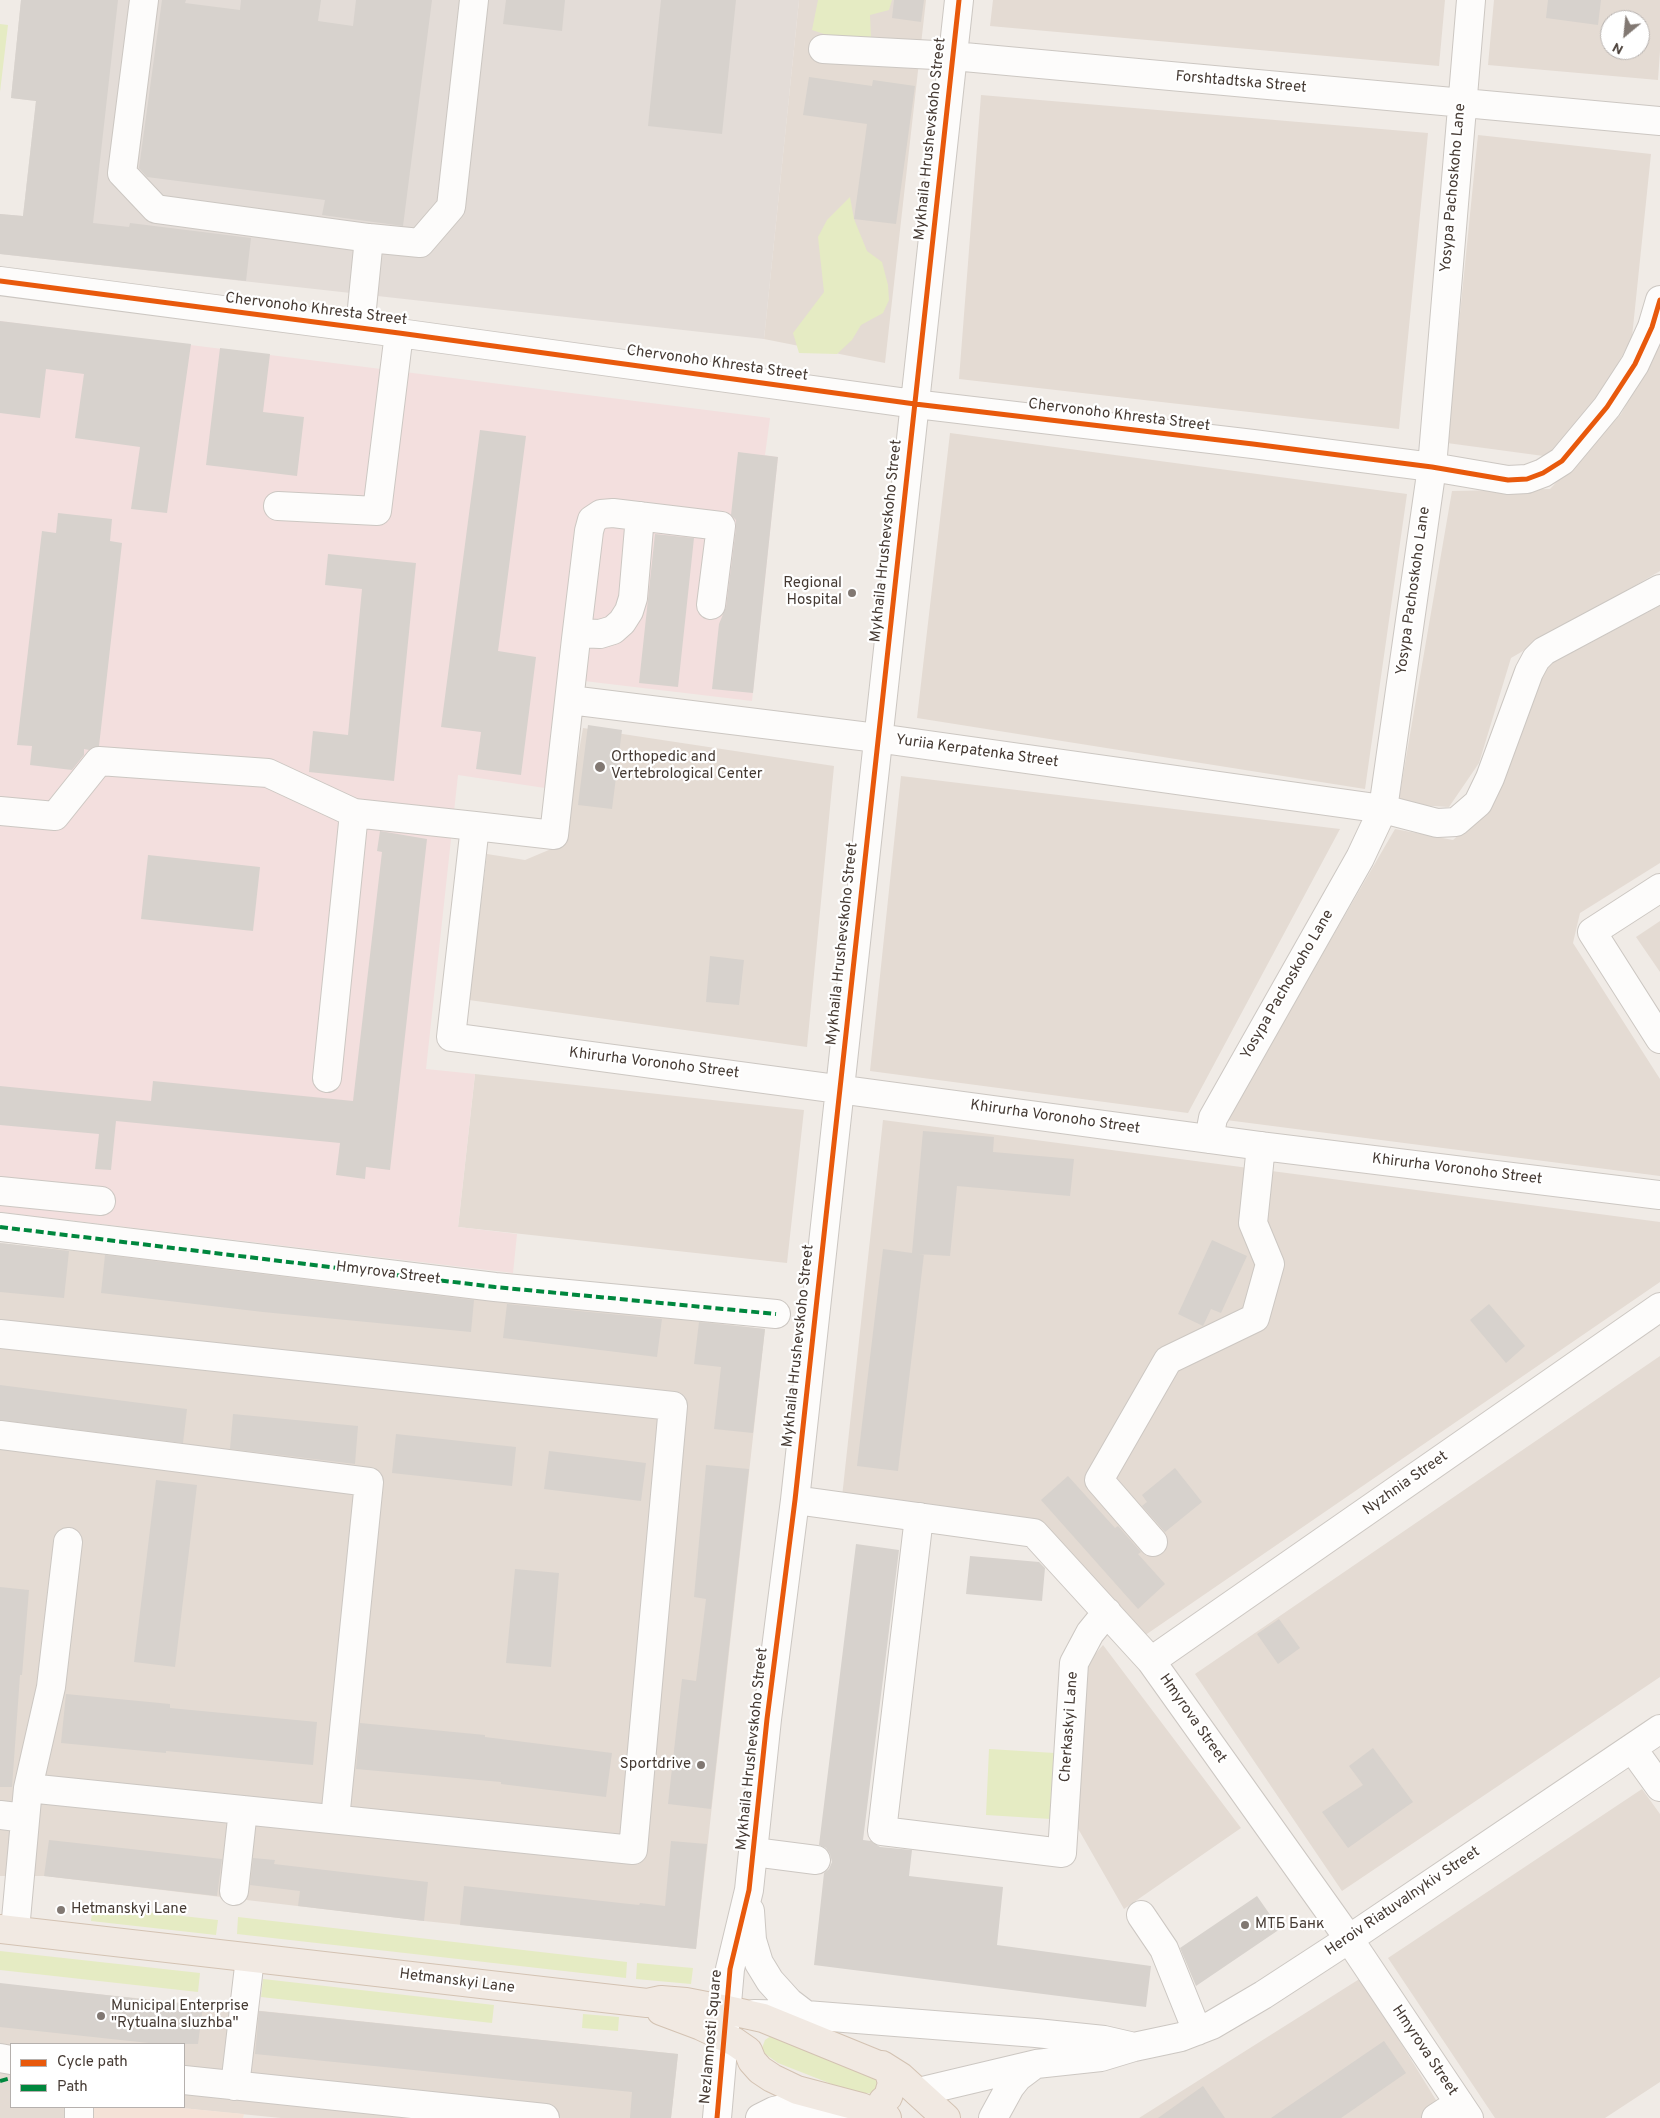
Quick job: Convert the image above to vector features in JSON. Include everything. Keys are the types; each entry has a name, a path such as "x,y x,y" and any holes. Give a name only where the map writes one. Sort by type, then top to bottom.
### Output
{"main road":[{"name":"Hetmanskyi Lane","path":"7,1929 647,2003 663,2012 713,2024"},
{"path":"777,2024 806,2015"},
{"name":"Nezlamnosti Square","path":"806,2015 888,2068 946,2118"},
{"name":"Nezlamnosti Square","path":"713,2024 777,2024 888,2068"},
{"name":"Nezlamnosti Square","path":"713,2024 748,2052 752,2062 772,2078 797,2090 877,2109 918,2092"},
{"name":"Nezlamnosti Square","path":"748,2052 763,2031 777,2024"},
{"path":"877,2109 888,2096 892,2083 888,2068"}],"street":[{"path":"144,0 122,173 156,209 369,238 420,243 451,207 474,0"},
{"name":"Mykhaila Hrushevskoho Street","path":"746,1935 767,1720 795,1500 959,0"},
{"name":"Yosypa Pachoskoho Lane","path":"1209,1138 1213,1118 1360,858 1383,809 1432,467 1471,0"},
{"name":"Forshtadtska Street","path":"823,49 953,56 1660,121"},
{"path":"360,328 369,238"},
{"name":"Chervonoho Khresta Street","path":"0,281 399,333 915,404 1432,467 1508,480 1527,479 1543,473 1562,461 1607,406 1635,364 1652,327 1660,300"},
{"path":"278,506 377,511 399,333"},
{"path":"0,811 55,816 99,761 268,773 354,813 554,835 589,531 592,520 601,514 613,513 721,526 711,605"},
{"path":"577,633 600,634 613,630 622,622 629,610 633,598 640,516"},
{"name":"Yuriia Kerpatenka Street","path":"570,700 877,738 1383,809 1437,822 1456,822 1478,803 1490,778 1529,672 1536,659 1544,651 1660,589"},
{"path":"327,1078 354,813"},
{"name":"Khirurha Voronoho Street","path":"475,826 451,1037 1261,1146 1660,1196"},
{"path":"1660,888 1592,932 1660,1039"},
{"path":"1153,1542 1099,1480 1168,1360 1255,1318 1270,1264 1252,1223 1261,1146"},
{"path":"0,1191 101,1202"},
{"name":"Hmyrova Street","path":"0,1227 495,1288 776,1314"},
{"name":"Nyzhnia Street","path":"1151,1661 1660,1307"},
{"path":"0,1334 673,1406 633,1850 28,1788"},
{"path":"0,1436 369,1482 335,1820"},
{"name":"Hmyrova Street","path":"795,1500 1034,1533 1151,1661 1349,1939 1464,2110"},
{"name":"Cherkaskyi Lane","path":"919,1517 882,1831 1062,1853 1074,1663 1090,1633 1107,1612"},
{"path":"7,1929 13,1817 28,1788 51,1687 68,1542"},
{"name":"Heroiv Riatuvalnykiv Street","path":"1036,2064 1101,2057 1134,2047 1159,2043 1212,2025 1263,1995 1349,1939 1660,1729"},
{"path":"1632,1748 1660,1787"},
{"path":"234,1891 243,1810"},
{"path":"754,1852 816,1860"},
{"path":"1141,1915 1164,1949 1197,2031"},
{"name":"Nezlamnosti Square","path":"717,2115 713,2024 730,1969 746,1935"},
{"name":"Nezlamnosti Square","path":"746,1935 770,1981 789,2002 806,2015"},
{"name":"Nezlamnosti Square","path":"713,2024 740,1985 746,1935"},
{"path":"235,2086 250,1958"},
{"name":"Nezlamnosti Square","path":"713,2024 698,1999 714,1989 730,1969"},
{"name":"Nezlamnosti Square","path":"713,2024 806,2015 1036,2033"},
{"name":"Heroiv Riatuvalnykiv Street","path":"1036,2033 1104,2040 1134,2047"},
{"name":"Nezlamnosti Square","path":"717,2115 728,2088 748,2052"},
{"path":"993,2118 1010,2087 1018,2077 1036,2064"},
{"name":"Nezlamnosti Square","path":"918,2092 1036,2064"},
{"path":"185,2080 421,2112 545,2118"},
{"name":"Nezlamnosti Square","path":"760,2118 774,2111 791,2107 877,2109"},
{"path":"1436,2118 1464,2110"}],"shaded area":[{"path":"21,0 799,0 764,339 0,254 0,214 23,216 36,101 11,98"},
{"path":"799,0 926,0 885,363 764,339"},
{"path":"993,0 1445,0 1439,66 990,26"},
{"path":"1494,0 1660,0 1658,80 1488,65"},
{"path":"981,95 1428,133 1399,429 959,379"},
{"path":"1478,135 1651,154 1632,337 1598,402 1551,457 1447,443"},
{"path":"0,321 770,418 765,455 778,457 752,701 559,678 545,788 458,775 426,1069 475,1074 458,1227 517,1234 513,1273 0,1212"},
{"path":"1660,341 1660,571 1511,658 1479,763 1449,807 1398,804 1452,491 1550,489 1621,414"},
{"path":"950,433 1407,494 1365,789 917,718"},
{"path":"1660,606 1660,863 1580,913 1573,943 1660,1079 1660,1176 1226,1120 1395,829 1453,840 1486,811 1544,667"},
{"path":"583,728 834,766 807,1047 469,1000 487,854 525,860 563,844"},
{"path":"901,776 1340,829 1188,1113 870,1071"},
{"path":"1660,921 1660,972 1636,937"},
{"path":"475,1074 804,1110 787,1263 458,1227"},
{"path":"883,1120 1660,1222 1660,1282 1141,1638 1025,1521 842,1497"},
{"path":"0,1243 508,1298 765,1329 696,1949 424,1921 44,1876 0,1876"},
{"path":"1660,1356 1660,1677 1342,1891 1195,1674"},
{"path":"1103,1645 1241,1828 1124,1909 1072,1818 1084,1667"},
{"path":"1642,1789 1660,1814 1660,2082 1605,2118 1495,2118 1388,1958"},
{"path":"1361,1978 1447,2118 1139,2118"},
{"path":"0,1984 678,2054 671,2118 281,2118 181,2108 185,2108 185,2043 10,2043 10,2108 86,2108 84,2118 0,2118"},
{"path":"86,2108 181,2108 244,2114 243,2118 84,2118"}],"green space":[{"path":"818,0 892,0 889,10 870,15 871,38 858,45 812,30"},
{"path":"0,24 8,25 0,92"},
{"path":"850,197 854,219 867,251 882,262 888,285 889,300 883,313 861,325 852,340 837,354 799,353 793,333 824,292 818,237 827,220"},
{"path":"989,1749 1055,1753 1051,1819 986,1815"},
{"path":"93,1906 218,1920 216,1935 91,1921"},
{"path":"238,1917 627,1962 626,1978 237,1934"},
{"path":"0,1951 200,1973 198,1992 0,1970"},
{"path":"637,1963 693,1968 691,1984 636,1979"},
{"path":"263,1979 494,2005 492,2023 261,1997"},
{"path":"583,2014 619,2017 618,2031 582,2028"},
{"path":"774,2034 879,2078 877,2093 857,2094 778,2063 764,2053 762,2048 765,2040"}],"building":[{"path":"21,0 118,0 93,223 129,227 130,223 251,238 246,281 0,254 0,214 23,216 36,101 11,98"},
{"path":"162,0 186,0 185,3 240,10 241,0 321,0 318,21 353,26 356,0 432,0 403,226 322,215 325,200 147,177 139,168"},
{"path":"506,0 565,0 562,31 503,24"},
{"path":"661,0 736,0 722,134 648,126"},
{"path":"894,0 924,0 921,22 892,18"},
{"path":"1548,0 1601,0 1598,25 1546,18"},
{"path":"809,77 872,86 873,80 915,86 896,224 854,219 867,124 803,115"},
{"path":"0,321 191,344 167,513 131,509 140,447 75,438 84,374 46,369 40,418 0,413"},
{"path":"220,348 270,354 263,412 304,417 297,476 206,465"},
{"path":"480,430 526,436 498,651 536,657 521,775 476,769 481,732 441,727"},
{"path":"738,452 778,457 753,693 712,689 719,624 726,607 736,528 736,520 731,515"},
{"path":"58,513 112,519 110,541 122,543 99,746 89,750 84,749 84,755 72,770 30,765 32,746 17,745 42,531 56,533"},
{"path":"655,534 694,538 678,687 639,683"},
{"path":"328,554 416,563 394,781 309,772 313,731 348,735 362,589 325,585"},
{"name":"Orthopedic and Vertebrological Center","path":"588,725 622,730 612,809 578,805"},
{"path":"380,831 427,839 390,1170 366,1167 365,1179 336,1175 340,1143 116,1121 111,1170 95,1169 99,1134 0,1125 0,1086 151,1101 153,1081 353,1101 382,852 377,851"},
{"path":"148,855 260,867 253,931 141,919"},
{"path":"710,956 744,960 739,1005 706,1002"},
{"path":"923,1131 994,1137 993,1152 1074,1159 1070,1196 957,1186 950,1256 924,1254 898,1471 857,1466 883,1249 912,1253"},
{"path":"1212,1240 1247,1256 1221,1313 1211,1309 1203,1326 1178,1314"},
{"path":"0,1243 69,1251 64,1298 0,1292"},
{"path":"105,1255 474,1300 471,1332 263,1312 101,1293"},
{"path":"507,1304 662,1319 657,1357 503,1338"},
{"path":"1489,1304 1525,1346 1506,1363 1470,1320"},
{"path":"699,1322 765,1329 753,1433 714,1429 721,1367 694,1364"},
{"path":"0,1385 187,1409 183,1443 0,1420"},
{"path":"233,1414 358,1426 355,1464 230,1449"},
{"path":"396,1434 516,1447 512,1486 392,1473"},
{"path":"549,1451 646,1463 641,1501 544,1489"},
{"path":"706,1465 749,1469 711,1809 668,1804 682,1679 696,1681 706,1599 694,1597"},
{"path":"1175,1468 1202,1502 1165,1532 1142,1506 1147,1502 1142,1495"},
{"path":"1068,1476 1115,1528 1118,1526 1141,1552 1138,1554 1165,1584 1138,1609 1041,1500"},
{"path":"156,1480 197,1485 175,1667 134,1662"},
{"path":"856,1544 899,1550 863,1840 871,1841 880,1847 912,1850 909,1876 1003,1887 997,1945 1151,1966 1146,2007 814,1965 824,1873 829,1869 832,1862 826,1848 819,1845"},
{"path":"970,1556 1039,1562 1045,1568 1042,1601 966,1594"},
{"path":"515,1569 559,1573 551,1667 506,1663"},
{"path":"0,1587 29,1590 22,1675 20,1675 12,1787 0,1787"},
{"path":"1279,1619 1300,1648 1278,1664 1257,1634"},
{"path":"66,1694 170,1704 170,1708 317,1722 313,1765 61,1743"},
{"path":"360,1723 485,1735 485,1737 612,1753 606,1797 501,1784 501,1782 356,1769"},
{"path":"1373,1748 1413,1802 1348,1848 1322,1812 1363,1785 1349,1766"},
{"path":"49,1840 222,1859 217,1896 44,1876"},
{"path":"671,1841 707,1844 696,1949 460,1925 464,1886 639,1905 640,1903 665,1906"},
{"path":"253,1858 275,1860 274,1864 428,1882 424,1921 298,1906 300,1891 250,1885"},
{"path":"1257,1896 1280,1929 1196,1986 1180,1948"},
{"path":"0,1983 203,2006 198,2044 149,2043 0,2027"},
{"path":"259,2011 678,2054 671,2118 630,2118 632,2092 255,2054"},
{"path":"1384,2041 1406,2073 1341,2118 1271,2118"},
{"path":"1203,2086 1225,2118 1158,2118"}],"marked path":[{"path":"0,1227 495,1287 776,1314"},
{"path":"0,2081 10,2078"}],"cycle path":[{"path":"717,2118 730,1969 749,1890 767,1719 795,1500 959,0"},
{"path":"0,281 399,333 915,404 1432,467 1508,480 1527,479 1543,473 1562,461 1607,407 1635,364 1652,327 1660,300"}],"place":[{"name":"Regional Hospital","path":"852,593"},
{"name":"Orthopedic and Vertebrological Center","path":"600,767"},
{"name":"Sportdrive","path":"701,1765"},
{"name":"Hetmanskyi Lane","path":"61,1910"},
{"name":"МТБ Банк","path":"1245,1925"},
{"name":"Municipal Enterprise \"Rytualna sluzhba\"","path":"101,2016"}]}
